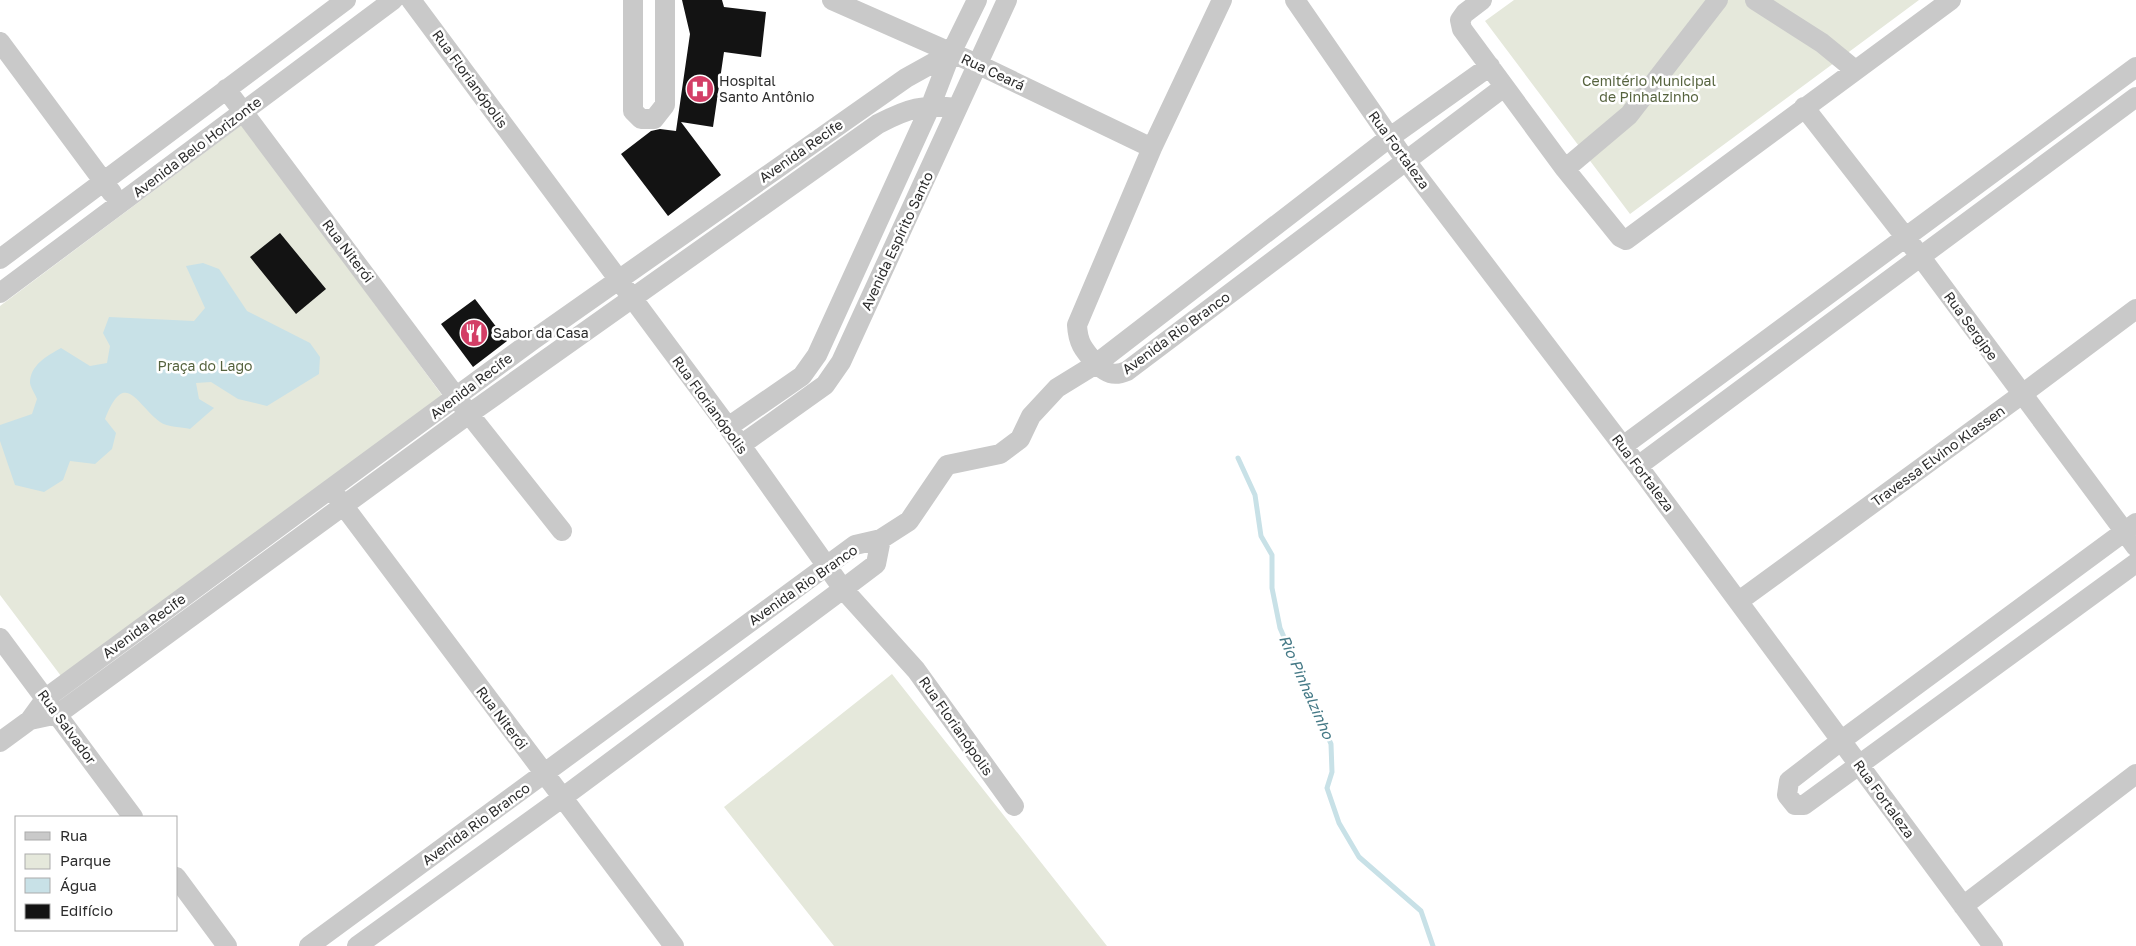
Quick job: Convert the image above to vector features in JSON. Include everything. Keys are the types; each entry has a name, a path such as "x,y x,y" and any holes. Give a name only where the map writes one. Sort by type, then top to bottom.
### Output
{"street":[{"name":"Avenida Belo Horizonte","path":"0,259 346,0"},
{"name":"Avenida Belo Horizonte","path":"0,293 393,0"},
{"name":"Rua Florianópolis","path":"411,0 741,445 843,590 916,670 1014,806"},
{"path":"633,0 633,111 641,120 654,119 664,105 665,0"},
{"name":"Rua Ceará","path":"832,0 977,64 1152,148"},
{"name":"Avenida Espírito Santo","path":"728,428 802,376 817,355 931,105 951,53 976,0"},
{"name":"Avenida Espírito Santo","path":"741,445 825,385 841,362 1007,0"},
{"path":"881,540 909,520 947,465 1000,454 1020,439 1031,416 1057,388 1096,364 1082,347 1078,338 1077,325 1152,148 1222,0"},
{"name":"Rua Fortaleza","path":"1295,0 1406,161 1638,466 1993,946"},
{"path":"1482,0 1465,13 1460,20 1462,29 1565,169 1620,237 1626,240 1950,0"},
{"path":"1565,169 1628,115 1718,0"},
{"path":"1755,0 1822,43 1854,70"},
{"path":"0,42 120,204"},
{"name":"Avenida Recife","path":"0,742 30,720 46,698 533,340 906,78 951,53"},
{"name":"Avenida Rio Branco","path":"1490,66 1390,138 1096,364 1108,374 1117,375 1128,371 1504,87"},
{"path":"1623,446 2136,67"},
{"name":"Rua Niterói","path":"226,89 469,414 562,532"},
{"path":"1638,466 2136,97"},
{"name":"Avenida Recife","path":"30,720 58,714 469,414 878,124 904,110 931,105 958,108"},
{"name":"Rua Sergipe","path":"1804,107 1905,236 2022,395 2132,534"},
{"path":"2075,112 2089,132"},
{"path":"1991,173 2006,192"},
{"path":"1305,203 1321,225"},
{"path":"722,207 734,226"},
{"path":"1234,258 1250,278"},
{"name":"Travessa Elvino Klassen","path":"1738,601 2022,395 2136,309"},
{"path":"1792,320 1807,339"},
{"path":"533,340 546,359"},
{"path":"1729,367 1744,386"},
{"name":"Rua Niterói","path":"331,489 674,946"},
{"path":"2132,534 2024,605 1842,740 1789,782 1787,794 1794,805 1804,805 2136,563"},
{"name":"Avenida Rio Branco","path":"309,946 855,545 881,540 876,564 843,590 562,798 360,943"},
{"path":"174,604 186,620"},
{"path":"2024,605 2042,631"},
{"path":"745,626 763,649"},
{"name":"Rua Salvador","path":"0,638 132,816"},
{"path":"1942,666 1960,690"},
{"path":"679,675 696,699"},
{"path":"1963,906 2136,774"},
{"path":"437,852 454,876"},
{"path":"178,879 227,946"},
{"path":"347,918 360,943"}],"green space":[{"name":"Cemitério Municipal de Pinhalzinho","path":"1514,0 1919,0 1630,214 1485,21"},
{"name":"Praça do Lago","path":"243,124 447,402 64,680 0,595 0,306"},
{"path":"892,674 1107,946 834,946 724,807"}],"water":[{"path":"203,263 219,269 247,311 310,343 320,357 319,374 267,406 238,399 211,382 196,383 199,399 214,408 190,429 163,424 131,395 125,393 119,395 112,404 105,419 116,433 112,449 95,464 70,461 63,480 44,492 15,485 0,441 0,425 32,414 37,399 30,383 36,366 61,348 90,366 107,363 110,346 103,333 109,317 194,321 205,308 186,266"}],"building":[{"path":"682,0 722,0 724,7 766,12 761,57 724,52 713,127 681,122 721,175 668,216 621,154 651,131 660,129 676,131 690,34"},
{"path":"280,233 326,289 296,314 250,257"},
{"name":"Sabor da Casa","path":"475,299 507,341 473,367 441,324"}],"waterway":[{"name":"Rio Pinhalzinho","path":"1238,458 1255,495 1261,536 1272,555 1272,588 1280,628 1331,744 1332,772 1327,788 1339,823 1359,857 1421,911 1433,946"}],"place":[{"name":"Hospital Santo Antônio","path":"700,89"},
{"name":"Sabor da Casa","path":"474,333"}]}
